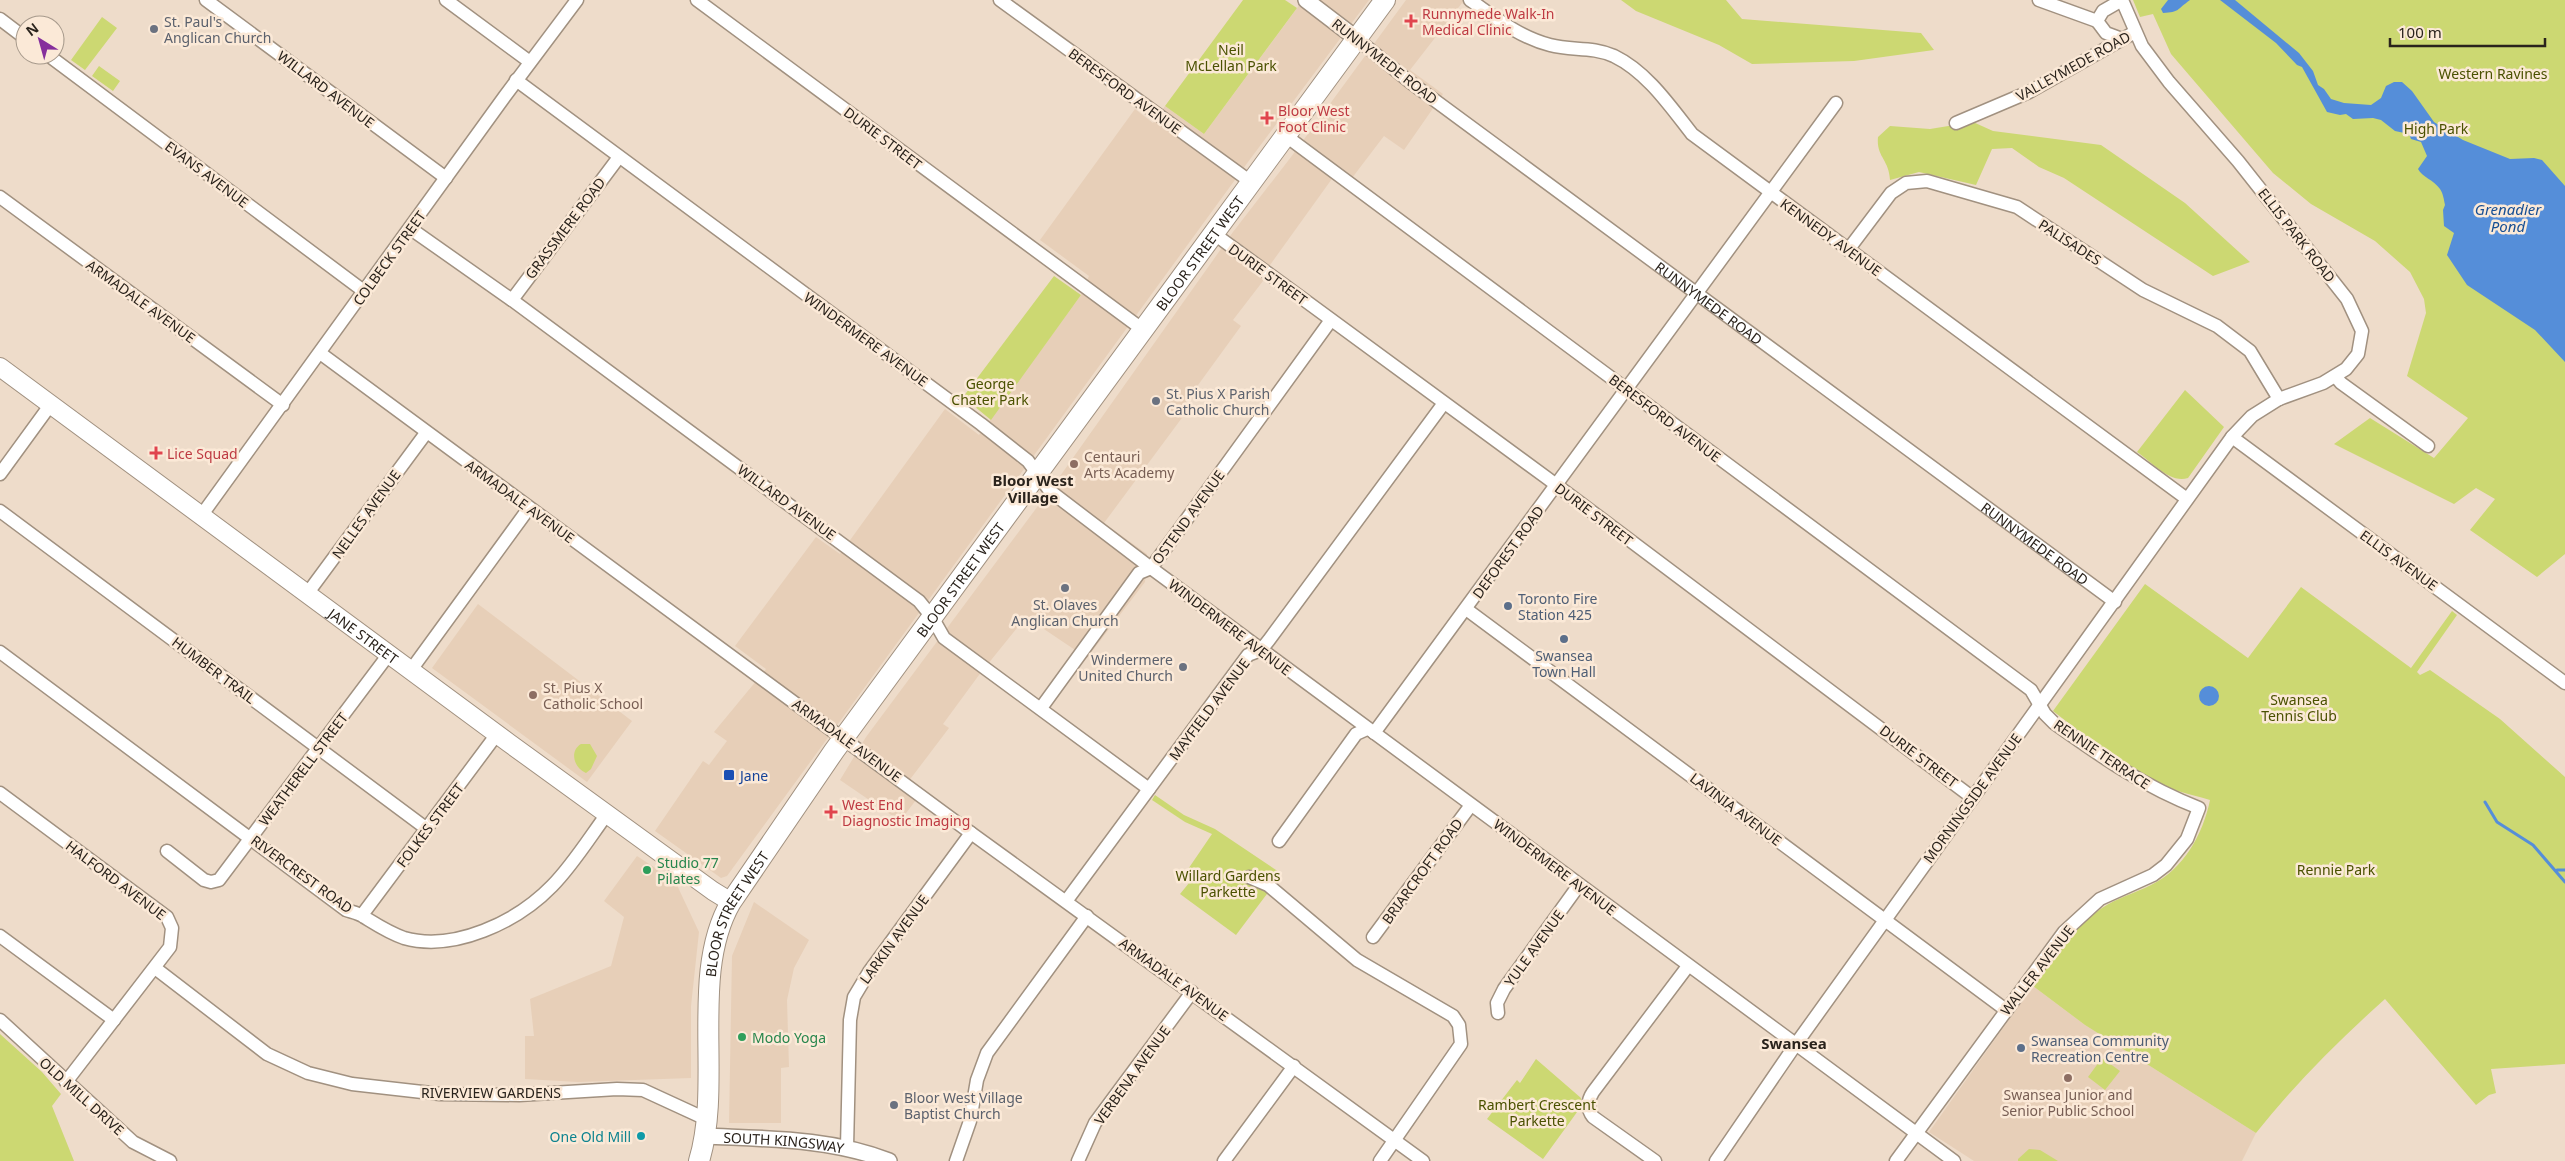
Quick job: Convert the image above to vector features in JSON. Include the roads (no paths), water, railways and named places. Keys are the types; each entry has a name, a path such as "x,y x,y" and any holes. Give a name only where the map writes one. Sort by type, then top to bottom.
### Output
{"main road":[{"name":"BLOOR STREET WEST","path":"699,1161 705,1127 711,963 719,926 731,902 844,738 1385,0"},
{"name":"JANE STREET","path":"0,367 410,670 713,891 731,902"}],"street":[{"name":"WILLARD AVENUE","path":"206,0 446,178"},
{"path":"446,0 530,62"},
{"name":"COLBECK STREET","path":"201,516 366,292 516,80 577,0"},
{"name":"DURIE STREET","path":"697,0 1142,329"},
{"name":"BERESFORD AVENUE","path":"1000,0 1251,182"},
{"name":"RUNNYMEDE ROAD","path":"1306,0 1410,82 2115,602"},
{"name":"KENNEDY AVENUE","path":"1470,0 1519,34 1552,46 1586,48 1601,52 1615,57 1638,72 1692,134 2187,499"},
{"path":"2039,0 2098,21 2106,33 2122,39"},
{"path":"2098,21 2102,11 2122,0"},
{"name":"ELLIS PARK ROAD","path":"2122,0 2142,46 2169,82 2238,161 2347,300 2360,326 2361,344 2355,359 2336,377 2279,399 2252,416 2232,437"},
{"path":"0,19 15,30"},
{"name":"VALLEYMEDE ROAD","path":"1956,123 2029,92 2135,32"},
{"name":"EVANS AVENUE","path":"61,65 366,292"},
{"name":"WINDERMERE AVENUE","path":"516,80 981,424 1028,461 1050,491 1151,568 1579,886 1954,1161"},
{"name":"DEFOREST ROAD","path":"1279,840 1356,734 1370,731 1466,609 1836,103"},
{"name":"BERESFORD AVENUE","path":"1286,136 2031,690 2040,704"},
{"name":"GRASSMERE ROAD","path":"512,300 619,157"},
{"name":"PALISADES","path":"1848,250 1891,193 1906,184 1927,181 2018,207 2143,290 2217,326 2250,351 2279,399"},
{"name":"ARMADALE AVENUE","path":"0,197 283,405"},
{"name":"WILLARD AVENUE","path":"410,229 512,300 919,601 932,617 941,635 1149,788"},
{"name":"DURIE STREET","path":"1213,233 1557,486 1973,798"},
{"name":"OSTEND AVENUE","path":"1041,708 1139,573 1151,568 1331,320"},
{"name":"ARMADALE AVENUE","path":"320,353 971,833 1067,900 1423,1161"},
{"path":"2336,377 2341,384 2428,446"},
{"name":"MAYFIELD AVENUE","path":"1067,900 1248,655 1261,650 1444,402"},
{"path":"0,474 51,404"},
{"name":"NELLES AVENUE","path":"307,594 426,433"},
{"name":"MORNINGSIDE AVENUE","path":"1716,1161 1796,1044 2232,437"},
{"name":"ELLIS AVENUE","path":"2232,437 2565,683"},
{"path":"410,670 528,508"},
{"name":"HUMBER TRAIL","path":"0,512 428,829"},
{"name":"LAVINIA AVENUE","path":"1466,609 2006,1010"},
{"name":"RIVERCREST ROAD","path":"0,652 346,910 362,915 391,933 423,941 446,940 486,929 514,915 554,885 607,814"},
{"name":"WEATHERELL STREET","path":"167,851 204,880 216,882 252,839 389,654"},
{"name":"RENNIE TERRACE","path":"2040,704 2045,714 2054,723 2127,774 2155,790 2199,808"},
{"name":"FOLKES STREET","path":"362,915 498,734"},
{"name":"HALFORD AVENUE","path":"0,793 167,917 172,928 170,946 66,1082"},
{"name":"BRIARCROFT ROAD","path":"1373,937 1471,804"},
{"name":"WALLER AVENUE","path":"1896,1161 2049,950 2088,908 2113,892 2153,875 2173,859 2187,839 2199,808"},
{"name":"LARKIN AVENUE","path":"846,1147 850,1020 854,997 869,972 971,833"},
{"path":"1249,877 1268,885 1357,960 1446,1011 1459,1025 1460,1044 1380,1161"},
{"name":"YULE AVENUE","path":"1498,1013 1497,1003 1504,989 1579,886"},
{"path":"956,1161 970,1121 978,1080 987,1053 1087,916"},
{"path":"0,936 114,1020"},
{"path":"1655,1161 1593,1117 1589,1111 1588,1102 1593,1092 1688,966"},
{"name":"RIVERVIEW GARDENS","path":"154,968 267,1054 308,1073 352,1084 440,1094 519,1095 617,1089 643,1090 705,1127"},
{"name":"VERBENA AVENUE","path":"1078,1161 1095,1123 1192,992"},
{"name":"OLD MILL DRIVE","path":"0,1020 136,1145 166,1160"},
{"path":"1224,1161 1294,1066"},
{"name":"SOUTH KINGSWAY","path":"705,1127 846,1147 889,1161"}],"water":[{"path":"2168,0 2190,0 2175,11 2163,13 2161,9"},
{"name":"Grenadier Pond","path":"2220,0 2235,0 2299,53 2313,71 2318,85 2324,89 2331,99 2344,103 2371,105 2381,98 2386,86 2394,82 2402,82 2412,91 2434,122 2463,140 2510,159 2534,158 2542,160 2565,186 2565,362 2535,330 2467,285 2447,255 2454,233 2444,226 2443,210 2445,205 2441,191 2418,169 2427,156 2421,142 2411,139 2409,134 2395,131 2381,120 2373,118 2353,119 2346,114 2340,115 2327,112 2302,67 2297,65 2276,43"},
{"path":"2209,686 2216,689 2219,696 2216,703 2209,706 2202,703 2199,696 2202,689"}],"waterway":[{"path":"2485,802 2497,822 2533,845 2565,882"},
{"path":"2557,870 2565,870"}],"place":[{"name":"Runnymede Walk-In Medical Clinic","path":"1411,21"},
{"name":"St. Paul's Anglican Church","path":"154,29"},
{"name":"Bloor West Foot Clinic","path":"1267,118"},
{"name":"St. Pius X Parish Catholic Church","path":"1156,401"},
{"name":"Lice Squad","path":"156,453"},
{"name":"Centauri Arts Academy","path":"1074,464"},
{"name":"St. Olaves Anglican Church","path":"1065,588"},
{"name":"Toronto Fire Station 425","path":"1508,606"},
{"name":"Swansea Town Hall","path":"1564,639"},
{"name":"Windermere United Church","path":"1183,667"},
{"name":"St. Pius X Catholic School","path":"533,695"},
{"name":"Jane","path":"729,775"},
{"name":"West End Diagnostic Imaging","path":"831,812"},
{"name":"Studio 77 Pilates","path":"647,870"},
{"name":"Modo Yoga","path":"742,1037"},
{"name":"Swansea Community Recreation Centre","path":"2021,1048"},
{"name":"Swansea Junior and Senior Public School","path":"2068,1078"},
{"name":"Bloor West Village Baptist Church","path":"894,1105"},
{"name":"One Old Mill","path":"641,1136"}],"district":[{"name":"Bloor West Village","path":"1033,488"},
{"name":"Swansea","path":"1794,1043"}],"park label":[{"name":"Neil McLellan Park","path":"1231,58"},
{"name":"Western Ravines","path":"2493,73"},
{"name":"High Park","path":"2436,128"},
{"name":"George Chater Park","path":"990,392"},
{"name":"Swansea Tennis Club","path":"2299,708"},
{"name":"Rennie Park","path":"2336,869"},
{"name":"Willard Gardens Parkette","path":"1228,884"},
{"name":"Rambert Crescent Parkette","path":"1537,1112"}]}
